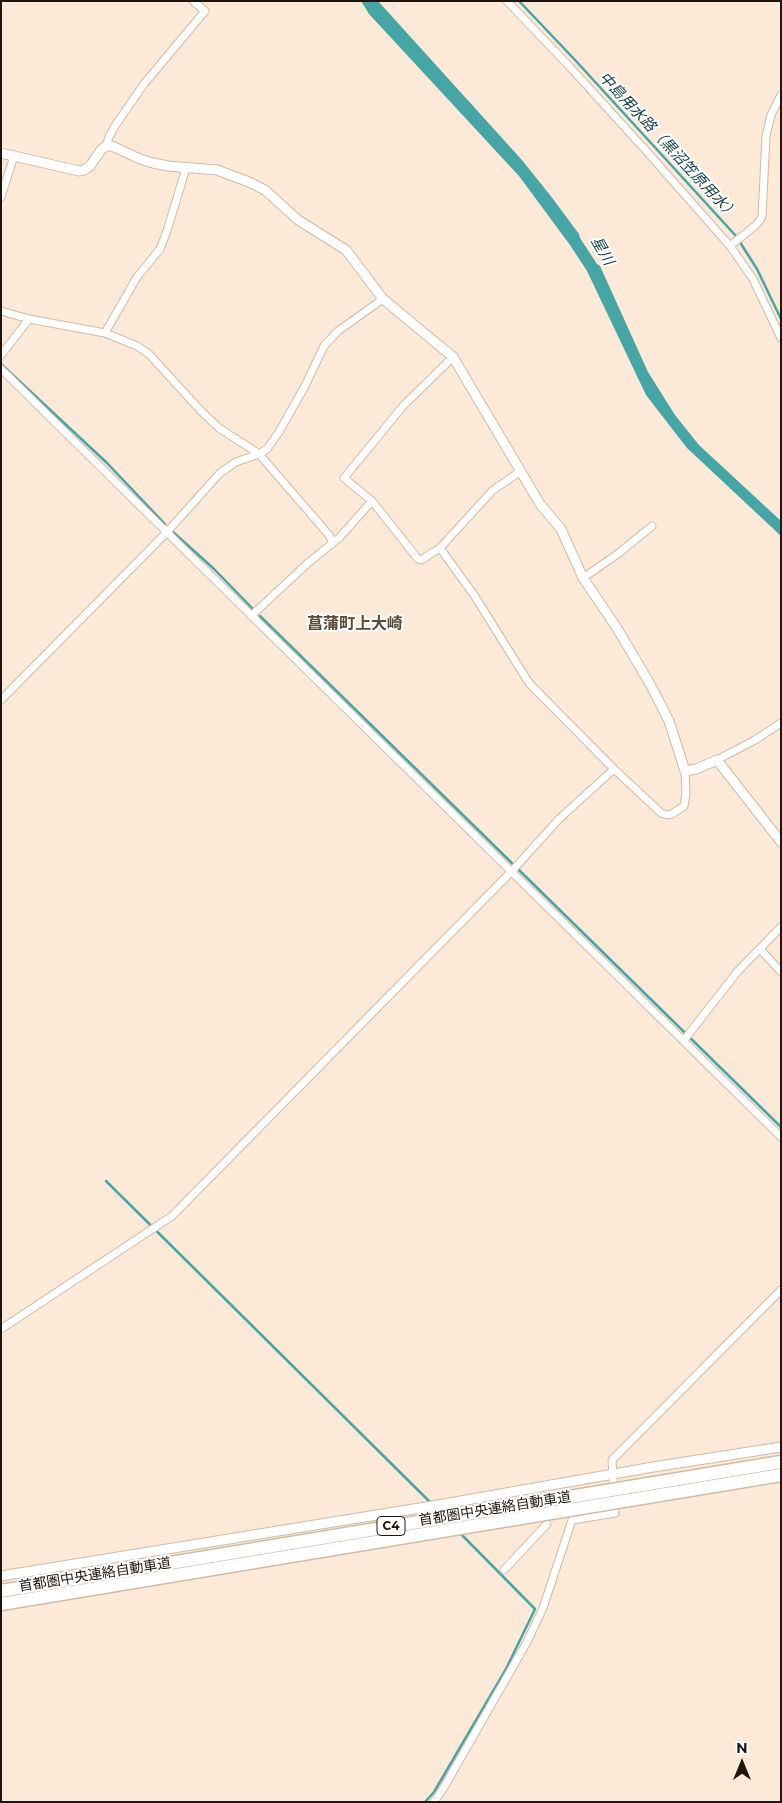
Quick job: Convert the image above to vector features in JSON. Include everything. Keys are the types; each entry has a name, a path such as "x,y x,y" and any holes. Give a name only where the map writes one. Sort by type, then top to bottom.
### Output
{"highway":[{"name":"首都圏中央連絡自動車道","path":"1,1591 781,1462"},
{"name":"首都圏中央連絡自動車道","path":"1,1604 781,1475"}],"street":[{"path":"106,146 108,137 144,84 204,11 193,1"},
{"path":"507,1 732,244 753,279 781,338"},
{"path":"732,244 744,237 756,226 762,217 766,131 771,115 781,95"},
{"path":"1,153 79,171 90,166 106,146 112,146 140,159 154,163 217,170 265,190 298,220 346,250 383,299 453,357 540,504 561,529 583,578 617,628 662,706 674,733 685,771 686,794 684,806 667,815 661,813 614,769 529,683 474,595 440,548"},
{"path":"1,197 14,156"},
{"path":"105,334 137,277 160,249 186,168"},
{"path":"1,700 227,467 267,449 279,432 324,346 338,331 383,299"},
{"path":"1,311 28,319 105,334 137,346 149,354 219,428 259,454 333,543"},
{"path":"1,355 28,319"},
{"path":"453,357 403,406 344,478 372,502 418,559 425,558 440,548 493,490 521,471"},
{"path":"1,369 781,1137"},
{"path":"251,616 308,563 333,543 372,502"},
{"path":"583,578 619,553 652,526"},
{"path":"685,771 696,769 717,760 755,740 781,723"},
{"path":"717,760 781,842"},
{"path":"1,1329 172,1216 512,871 559,819 614,769"},
{"path":"684,1040 738,971 781,927"},
{"path":"760,949 781,972"},
{"path":"434,1802 517,1662 531,1634 543,1608 572,1520 615,1513 612,1460 781,1290"},
{"path":"1,1576 781,1447"},
{"path":"504,1570 547,1524"}],"water":[{"path":"361,1 378,1 521,159 550,195 600,266 648,372 675,415 699,445 781,521 781,536 687,448 646,395 587,271 570,245 519,176 369,14"}],"waterway":[{"name":"中島用水路（黒沼笠原用水）","path":"519,1 736,236 757,269 781,319"},
{"path":"1,364 107,463 165,524"},
{"path":"173,532 214,569 253,609"},
{"path":"260,616 781,1127"},
{"path":"106,1181 431,1503"},
{"path":"425,1802 434,1792 506,1669 535,1609 459,1532"}],"district":[{"name":"菖蒲町上大崎","path":"355,624"}],"water label":[{"name":"星川","path":"602,251"}]}
